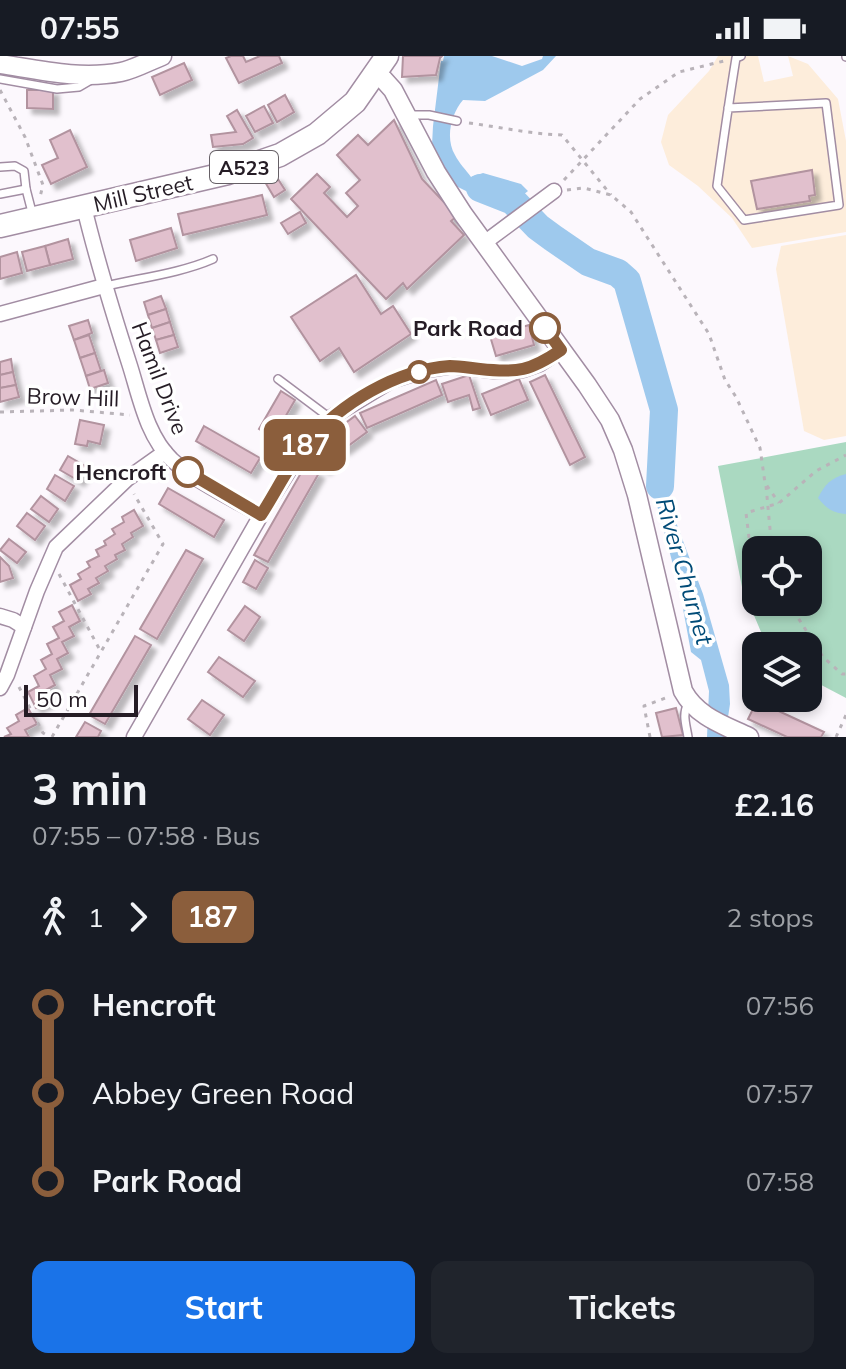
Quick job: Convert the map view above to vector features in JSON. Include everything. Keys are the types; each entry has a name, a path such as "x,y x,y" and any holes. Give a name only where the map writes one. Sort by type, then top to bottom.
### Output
{"highway":[{"name":"Mill Street","path":"0,226 228,173 280,155 317,134 355,102 382,65"}],"street":[{"path":"0,64 62,74 101,75 123,72 162,56"},
{"path":"382,65 384,80 393,90 436,172 610,420 637,495 686,696 693,707 707,717 749,737"},
{"path":"484,243 554,191"},
{"name":"Hamil Drive","path":"84,207 104,286 152,431 165,452 185,470 261,515"},
{"path":"0,314 104,286"},
{"path":"134,737 261,515 305,445 330,418 391,381 426,370 452,366 494,371 523,370 540,364 561,350"},
{"path":"0,688 56,547 126,481 165,452"},
{"path":"0,616 24,627"}],"lane":[{"path":"728,108 826,103 839,205 744,220 717,186 728,108 738,57"},
{"path":"0,79 57,89 79,87 101,75"},
{"path":"405,114 457,121"},
{"path":"0,167 15,166 24,171 34,218"},
{"path":"0,194 26,189"},
{"path":"104,286 192,268 213,259"},
{"path":"278,379 330,418"},
{"path":"686,696 684,711 688,737"}],"path":[{"path":"554,191 640,99 679,72 738,57"},
{"path":"0,89 25,137"},
{"path":"457,121 529,134 562,135 611,195 631,212 709,334 725,380 760,448 771,536"},
{"path":"554,191 584,188 611,195"},
{"name":"Brow Hill","path":"0,412 73,410 146,416"},
{"path":"749,536 746,513 779,503 816,471 846,455"},
{"path":"9,669 43,733 51,737 163,544 126,481"},
{"path":"765,483 779,503"},
{"path":"51,559 101,652"},
{"path":"797,616 823,657 846,674"},
{"path":"650,737 644,706 686,696"},
{"path":"836,737 846,715"}],"shaded area":[{"path":"718,56 758,56 764,82 793,76 788,56 808,64 838,99 846,141 846,232 752,248 732,218 698,186 669,165 661,142 668,115 709,71"},
{"path":"846,235 846,436 824,440 804,431 776,269 781,246"}],"green space":[{"path":"846,442 846,698 822,685 822,632 761,632 754,616 822,616 822,536 742,536 742,587 718,466"}],"water":[{"path":"444,56 492,56 522,66 543,56 556,56 543,70 485,101 463,100 455,112 450,141 458,161 471,177 483,173 521,184 528,191 504,210 454,185 437,161 432,145 433,126"},
{"path":"666,449 666,485 671,509 703,594 729,685 730,704 725,737 707,737 709,691 701,660 691,652 679,587 651,483 655,450"},
{"path":"846,474 846,514 830,509 818,498 829,482"}],"building":[{"path":"243,56 246,62 260,56 279,56 282,63 239,83 226,58"},
{"path":"403,56 442,56 436,75 402,77"},
{"path":"184,63 192,80 160,95 152,77"},
{"path":"27,90 53,90 53,109 27,108"},
{"path":"285,95 294,112 277,122 268,105"},
{"path":"264,106 273,123 255,132 246,116"},
{"path":"237,110 253,138 243,144 213,147 211,135 236,132 227,116"},
{"path":"394,120 422,179 457,216 451,221 464,235 407,289 403,283 386,299 291,199 317,174 330,187 324,193 347,217 358,206 346,193 360,180 337,155 358,135 368,145"},
{"path":"70,130 87,167 51,184 42,165 58,158 50,140"},
{"path":"812,170 815,195 809,196 810,201 757,209 751,181"},
{"path":"276,176 285,190 274,197 265,182"},
{"path":"262,195 267,215 183,235 178,214"},
{"path":"300,212 306,223 288,234 281,223"},
{"path":"171,228 177,248 136,261 130,240"},
{"path":"68,239 73,259 50,265 45,246"},
{"path":"45,246 50,265 27,271 22,252"},
{"path":"17,252 22,273 0,279 0,257"},
{"path":"356,275 381,314 393,306 411,334 354,372 339,348 320,361 291,317"},
{"path":"161,296 166,309 148,315 144,302"},
{"path":"166,309 170,322 152,328 148,315"},
{"path":"88,320 92,333 74,340 69,326"},
{"path":"170,322 174,335 156,340 152,328"},
{"path":"529,325 534,345 496,356 490,336"},
{"path":"89,335 95,353 80,358 74,340"},
{"path":"174,335 178,347 160,353 156,340"},
{"path":"95,353 101,371 86,376 80,358"},
{"path":"11,359 13,372 0,375 0,362"},
{"path":"104,370 108,383 90,389 86,376"},
{"path":"13,372 16,385 0,388 0,375"},
{"path":"469,375 480,408 473,410 469,395 448,402 442,384"},
{"path":"545,375 585,457 570,465 530,382"},
{"path":"519,379 528,400 491,415 482,394"},
{"path":"436,380 442,395 367,428 360,413"},
{"path":"16,385 19,397 0,402 0,388"},
{"path":"281,391 295,400 273,438 259,429"},
{"path":"355,416 367,432 344,449 332,433"},
{"path":"80,420 104,425 100,444 88,441 87,446 75,444"},
{"path":"204,426 260,458 251,473 196,441"},
{"path":"327,438 341,449 325,469 311,457"},
{"path":"68,456 87,467 79,481 60,470"},
{"path":"305,466 319,473 268,562 254,555"},
{"path":"55,475 74,486 65,501 47,489"},
{"path":"168,488 224,520 214,537 159,504"},
{"path":"41,496 58,509 49,522 31,509"},
{"path":"134,510 143,526 131,533 133,537 122,544 125,550 115,555 117,559 105,566 108,571 96,578 99,583 88,589 91,594 78,601 70,585 81,579 78,574 90,567 87,562 99,556 96,550 106,545 104,541 115,534 112,529 124,522 122,517"},
{"path":"27,513 45,526 35,540 17,526"},
{"path":"9,539 26,552 17,563 0,550"},
{"path":"186,550 203,559 157,639 140,629"},
{"path":"0,557 9,566 13,578 0,582"},
{"path":"255,560 268,568 256,589 243,582"},
{"path":"72,605 80,621 69,627 74,636 62,642 68,653 57,659 62,669 50,675 55,685 44,691 49,701 36,708 28,692 39,686 34,676 46,669 41,660 52,654 47,644 59,638 53,627 64,621 59,612"},
{"path":"245,606 260,617 244,641 228,630"},
{"path":"135,636 151,645 105,724 89,715"},
{"path":"219,657 255,681 243,697 208,672"},
{"path":"202,700 224,715 210,735 188,719"},
{"path":"28,708 37,724 25,730 29,737 4,737 11,734 7,728 19,721 16,715"},
{"path":"676,708 683,735 662,737 656,713"},
{"path":"752,712 781,712 824,732 821,737 787,737 748,719"},
{"path":"85,722 101,731 98,737 76,737"}],"waterway":[{"name":"River Churnet","path":"480,188 513,201 553,238 588,262 618,273 627,281 664,410 660,486"}],"bus line":[{"name":"187","path":"188,472 261,515 305,445 330,418 391,381 426,370 452,366 494,371 523,370 540,364 561,350 545,328"}],"place":[{"name":"Park Road","path":"545,328"},
{"name":"Hencroft","path":"188,472"}]}
